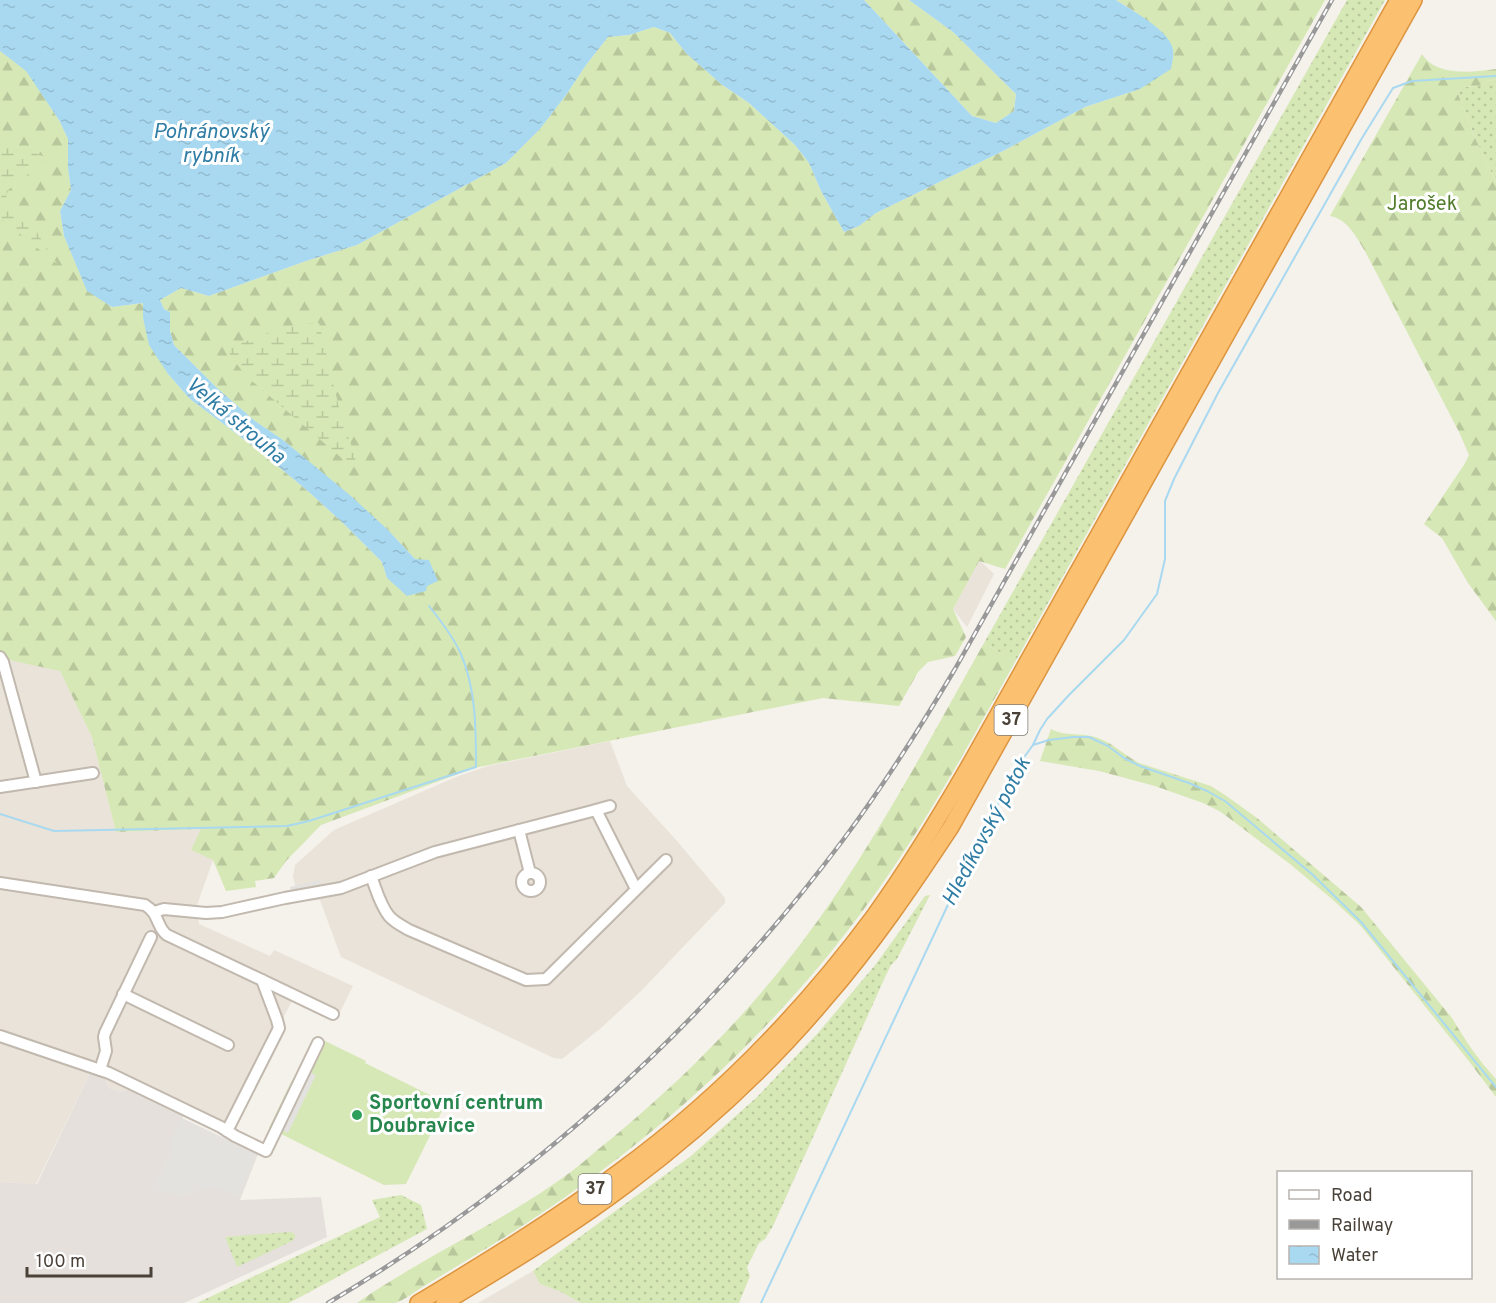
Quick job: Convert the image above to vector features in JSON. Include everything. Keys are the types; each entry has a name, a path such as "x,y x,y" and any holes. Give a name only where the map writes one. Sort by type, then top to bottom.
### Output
{"highway":[{"name":"37","path":"418,1303 565,1211 620,1172 695,1111 790,1017 874,916 964,776 1398,0"},
{"name":"37","path":"444,1303 551,1238 626,1185 713,1113 777,1052 825,1000 914,884 956,817 1414,0"}],"street":[{"path":"0,657 36,782"},
{"path":"0,786 93,772"},
{"path":"154,912 164,909 195,913 222,912 341,888 435,852 610,806"},
{"path":"596,810 636,889"},
{"path":"519,830 530,873"},
{"path":"371,876 389,917 409,930 526,980 546,979 666,860"},
{"path":"0,884 139,903 154,912 161,929 167,935 333,1014"},
{"path":"100,1070 106,1051 105,1034 151,937"},
{"path":"227,1131 279,1028 262,980"},
{"path":"123,994 228,1045"},
{"path":"0,1036 100,1070 266,1151 318,1043"}],"shaded area":[{"path":"979,560 994,574 967,627 953,609"},
{"path":"0,658 60,670 92,737 116,832 201,829 213,860 196,908 199,924 270,956 274,950 353,986 338,1016 295,995 228,1124 221,1124 129,1089 120,1092 109,1088 103,1075 91,1071 36,1184 0,1182"},
{"path":"610,741 627,786 725,898 725,903 641,991 601,1028 562,1059 554,1058 341,957 320,900 299,901 293,877 295,865 334,830 456,777 488,766"},
{"path":"320,880 322,887 292,893 290,887"},
{"path":"305,1070 316,1075 288,1133 278,1128"},
{"path":"91,1071 103,1075 109,1088 120,1092 129,1089 184,1114 182,1119 258,1154 240,1200 321,1197 327,1237 184,1303 0,1303 0,1182 37,1184"},
{"path":"182,1118 257,1154 238,1195 209,1187 187,1194 151,1192 173,1149 168,1145"},
{"path":"533,1271 540,1284 581,1303 478,1303"}],"green space":[{"path":"864,0 909,0 953,32 1016,94 1014,111 996,123 972,116"},
{"path":"1116,0 1325,0 1005,569 979,561 953,609 966,637 955,656 928,662 918,672 899,706 823,698 474,768 321,825 286,861 274,878 255,881 256,887 226,891 213,860 191,850 201,829 116,832 92,737 60,671 0,658 0,51 26,70 59,120 68,139 71,190 60,211 64,236 87,290 112,307 143,303 143,318 168,374 190,399 261,452 309,492 382,562 387,578 415,559 388,530 283,440 255,421 217,388 174,345 170,331 170,312 164,309 160,300 181,288 209,296 357,245 506,163 540,129 608,37 629,35 654,27 670,33 686,53 721,84 749,103 795,145 809,163 821,191 844,232 859,226 876,213 1003,151 1085,107 1140,89 1137,13"},
{"path":"1347,0 1385,0 1015,662 984,643"},
{"name":"Jarošek","path":"1422,54 1428,61 1446,70 1466,72 1496,69 1496,79 1480,86 1461,87 1458,94 1496,182 1496,621 1468,583 1442,538 1424,524 1469,455 1365,251 1347,225 1330,216"},
{"path":"1496,79 1496,182 1458,94 1461,87 1480,86"},
{"path":"0,140 48,158 8,190 6,198 16,210 24,212 57,264 3,220 0,214"},
{"path":"319,323 342,420 355,455 356,465 352,467 245,375 226,349 281,328"},
{"path":"984,643 1015,662 944,788 885,879 826,957 786,1004 700,1090 654,1130 606,1168 556,1203 402,1300 395,1303 357,1303 410,1269 519,1206 572,1171 674,1084 732,1025 786,963 835,896 875,834"},
{"path":"1051,729 1062,733 1098,738 1139,763 1211,786 1257,818 1361,907 1452,1018 1472,1050 1496,1079 1496,1097 1360,925 1290,864 1221,812 1203,803 1155,786 1099,771 1040,761"},
{"path":"930,895 897,959 886,975 773,1226 765,1239 759,1243 747,1267 750,1276 739,1303 581,1303 540,1284 533,1271 691,1156 757,1097 818,1033 876,964 925,896"},
{"name":"Sportovní centrum Doubravice","path":"323,1040 446,1103 406,1184 384,1185 269,1128 291,1082"},
{"path":"401,1195 421,1205 427,1229 289,1303 197,1303 380,1217 372,1200"},
{"path":"290,1232 295,1234 292,1241 237,1267 225,1237"}],"water":[{"name":"Pohránovský rybník","path":"0,0 864,0 972,116 996,123 1014,111 1016,94 953,32 909,0 1116,0 1158,28 1171,43 1173,55 1171,69 1140,89 1085,107 1003,151 876,213 859,226 844,232 821,191 809,163 795,145 749,103 721,84 686,53 670,33 654,27 629,35 608,37 540,129 506,163 357,245 209,296 181,288 160,300 164,309 170,312 170,331 174,345 217,388 255,421 283,440 351,496 415,559 429,560 438,581 427,586 426,591 407,596 387,578 382,562 309,492 261,452 190,399 168,374 149,345 143,318 143,303 112,307 87,291 64,236 60,211 71,190 68,139 59,120 26,71 0,51"}],"waterway":[{"path":"1033,745 1047,719 1124,640 1157,594 1165,559 1165,501 1174,479 1218,393 1362,138 1393,88 1412,81 1496,76"},
{"name":"Velká strouha","path":"0,814 54,831 287,826 476,767 474,708 465,665 453,640 429,606"},
{"name":"Hledíkovský potok","path":"761,1303 969,860 1025,756 1033,745 1049,740 1089,737 1140,766 1189,783 1225,801 1313,875 1361,922 1496,1087"}],"railway":[{"path":"328,1303 402,1256 474,1206 543,1153 608,1097 731,975 789,909 843,840 901,756 955,669 1332,0"}],"place":[{"name":"Sportovní centrum Doubravice","path":"357,1115"}]}
